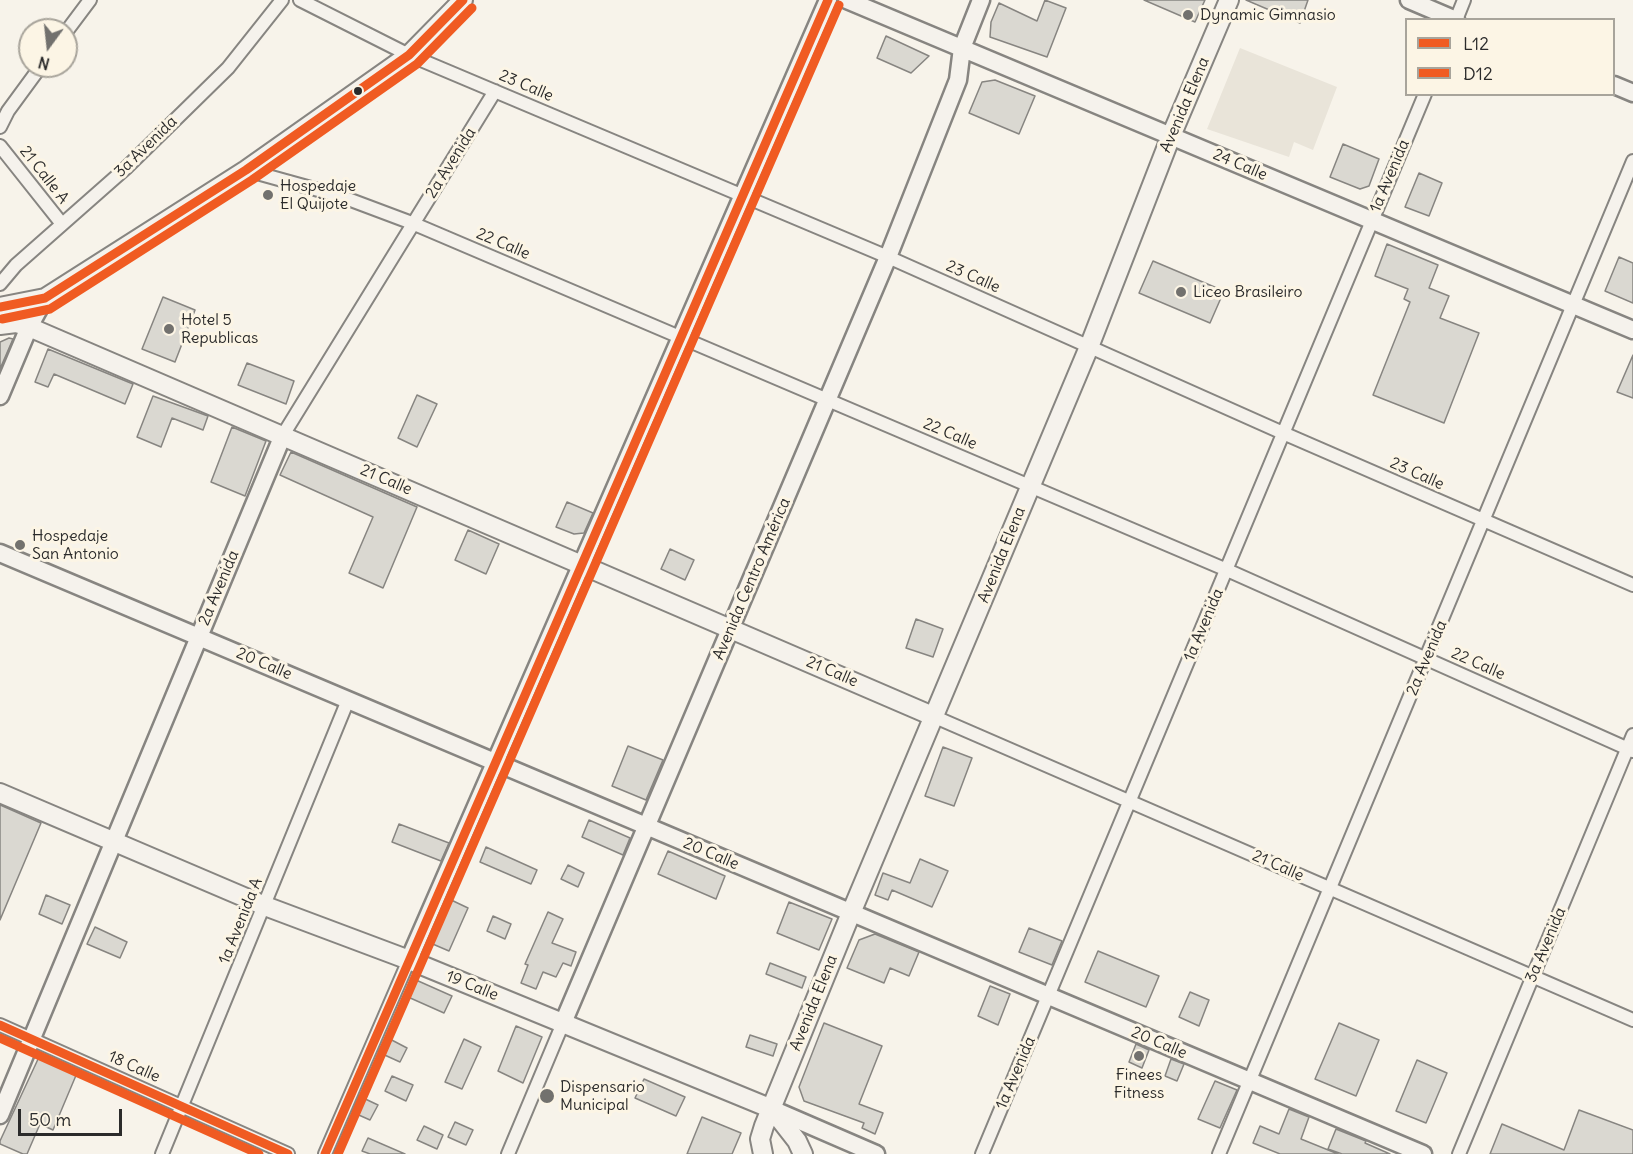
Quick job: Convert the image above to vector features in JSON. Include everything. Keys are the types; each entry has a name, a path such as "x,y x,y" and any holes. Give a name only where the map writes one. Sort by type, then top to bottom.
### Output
{"main road":[{"name":"Avenida Elena","path":"762,1154 760,1139 850,913 935,717 1089,347 1171,136 1229,0"},
{"path":"0,307 45,298 246,170 410,55 458,4"},
{"name":"21 Calle","path":"0,325 16,323 29,327 935,717"},
{"name":"19 Calle","path":"0,793 265,906 409,960 772,1109"},
{"path":"772,1109 797,1141 802,1154"}],"street":[{"path":"76,18 90,0"},
{"name":"3a Avenida","path":"0,284 16,265 126,168 228,68 282,0"},
{"name":"23 Calle","path":"300,0 410,55 888,257 1283,433 1633,585"},
{"path":"325,1154 828,0"},
{"name":"24 Calle","path":"847,0 1633,330"},
{"name":"Avenida Centro América","path":"508,1154 888,257 958,80 962,48 981,0"},
{"path":"1409,0 1451,18"},
{"path":"1457,18 1464,0"},
{"path":"0,127 4,108 30,78"},
{"path":"1615,85 1633,93"},
{"name":"2a Avenida","path":"0,1114 283,435 495,91"},
{"name":"1a Avenida","path":"982,1154 1424,96"},
{"name":"21 Calle A","path":"0,146 62,224"},
{"name":"2a Avenida","path":"1219,1154 1485,521 1633,161"},
{"name":"22 Calle","path":"246,170 340,196 412,223 1227,570 1630,750"},
{"path":"0,396 29,327 45,298"},
{"name":"20 Calle","path":"0,553 1422,1154"},
{"name":"1a Avenida A","path":"162,1154 348,700"},
{"name":"21 Calle","path":"935,717 1633,1020"},
{"name":"3a Avenida","path":"1459,1154 1532,976 1630,750 1633,735"},
{"name":"18 Calle","path":"0,1025 288,1154"},
{"name":"19 Calle","path":"772,1109 876,1154"}],"shaded area":[{"path":"1240,48 1337,87 1313,150 1294,142 1289,157 1207,129"}],"building":[{"path":"1045,0 1066,8 1047,57 990,37 991,22 999,3 1037,21"},
{"name":"Dynamic Gimnasio","path":"1144,0 1205,0 1195,22"},
{"path":"1246,0 1308,0 1300,23"},
{"path":"886,36 929,56 911,73 877,58"},
{"path":"995,80 1035,96 1019,134 969,113 982,82"},
{"path":"1343,144 1379,159 1369,186 1360,189 1330,177"},
{"path":"1419,173 1442,183 1429,216 1405,207"},
{"path":"1387,244 1438,265 1429,288 1449,296 1440,318 1479,333 1444,423 1373,395 1410,302 1404,299 1408,289 1375,276"},
{"path":"1619,257 1633,263 1633,303 1605,291"},
{"name":"Liceo Brasileiro","path":"1153,261 1224,291 1210,323 1139,293"},
{"name":"Hotel 5 Republicas","path":"163,297 195,310 175,362 142,349"},
{"path":"9,338 13,339 0,369 0,342"},
{"path":"48,349 133,384 125,404 54,374 48,387 35,382"},
{"path":"1633,355 1633,398 1617,392"},
{"path":"247,363 294,381 286,404 238,385"},
{"path":"417,395 437,404 417,447 398,438"},
{"path":"153,396 208,416 203,430 172,418 161,447 137,437"},
{"path":"232,427 266,441 245,496 211,482"},
{"path":"291,452 417,507 383,588 349,573 373,517 280,475"},
{"path":"567,502 593,513 584,533 574,534 556,527"},
{"path":"468,530 499,544 486,574 455,560"},
{"path":"670,549 694,560 685,580 661,569"},
{"path":"916,619 943,629 933,657 906,648"},
{"path":"628,746 663,760 646,800 612,786"},
{"path":"943,747 972,758 954,806 925,796"},
{"path":"0,805 41,823 0,920"},
{"path":"589,820 630,838 623,855 582,837"},
{"path":"399,824 449,843 441,861 392,842"},
{"path":"486,847 537,870 531,884 480,862"},
{"path":"668,851 725,876 716,899 658,874"},
{"path":"920,859 948,871 932,907 892,890 888,900 875,895 883,873 910,883"},
{"path":"568,865 584,873 578,887 561,879"},
{"path":"46,895 70,905 62,924 39,914"},
{"path":"447,898 468,908 449,951 428,942"},
{"path":"789,902 832,919 819,950 777,933"},
{"path":"548,912 563,919 552,943 576,952 571,966 563,963 556,977 543,972 536,989 521,983 528,965 525,964"},
{"path":"493,916 511,924 505,939 487,931"},
{"path":"95,927 127,942 120,958 87,944"},
{"path":"1029,928 1062,941 1052,965 1019,952"},
{"path":"875,934 919,952 909,976 890,968 884,983 847,968 859,940"},
{"path":"1098,951 1159,976 1146,1007 1085,982"},
{"path":"770,963 806,977 802,988 766,974"},
{"path":"416,980 452,996 444,1013 408,997"},
{"path":"990,986 1010,994 998,1025 978,1016"},
{"path":"1190,992 1209,1000 1199,1026 1179,1017"},
{"path":"824,1023 882,1046 859,1104 883,1113 875,1134 862,1128 864,1123 804,1101 799,1087"},
{"path":"1339,1023 1379,1040 1356,1096 1315,1079"},
{"path":"516,1026 542,1037 523,1083 498,1071"},
{"path":"750,1035 777,1044 773,1056 746,1047"},
{"path":"386,1037 407,1048 400,1062 378,1052"},
{"path":"464,1039 481,1047 462,1089 445,1082"},
{"name":"Finees Fitness","path":"1136,1044 1149,1050 1142,1068 1129,1062"},
{"path":"39,1057 77,1073 53,1130 40,1124 27,1154 23,1154 0,1144 0,1141"},
{"path":"1171,1059 1184,1064 1177,1081 1165,1076"},
{"path":"1417,1060 1447,1073 1426,1123 1396,1111"},
{"path":"392,1076 413,1085 406,1101 385,1091"},
{"path":"644,1079 685,1097 676,1116 635,1098"},
{"path":"1215,1081 1237,1090 1220,1128 1198,1119"},
{"path":"359,1096 378,1105 370,1120 352,1112"},
{"path":"1289,1109 1309,1117 1301,1139 1338,1154 1280,1154 1253,1143 1260,1126 1279,1134"},
{"path":"1579,1110 1633,1130 1633,1154 1490,1154 1502,1124 1564,1150"},
{"path":"702,1117 741,1133 732,1154 687,1154"},
{"path":"455,1122 473,1130 466,1145 448,1137"},
{"path":"424,1126 443,1135 437,1149 417,1140"},
{"path":"1336,1129 1390,1154 1342,1154 1328,1149"},
{"path":"368,1138 405,1154 370,1154 362,1151"}],"transit line":[{"name":"L12","path":"0,307 45,298 246,170 409,55 463,0"},
{"name":"L12","path":"325,1154 828,0"},
{"name":"D12","path":"338,1154 839,5"},
{"name":"D12","path":"2,319 50,309 252,180 417,64 472,8"},
{"name":"L12","path":"0,1025 288,1154"},
{"name":"D12","path":"0,1038 259,1154"}],"place":[{"name":"Dynamic Gimnasio","path":"1188,15"},
{"name":"Hospedaje El Quijote","path":"268,195"},
{"name":"Liceo Brasileiro","path":"1181,292"},
{"name":"Hotel 5 Republicas","path":"169,329"},
{"name":"Hospedaje San Antonio","path":"20,545"},
{"name":"Finees Fitness","path":"1139,1056"},
{"name":"Dispensario Municipal","path":"547,1096"}]}
